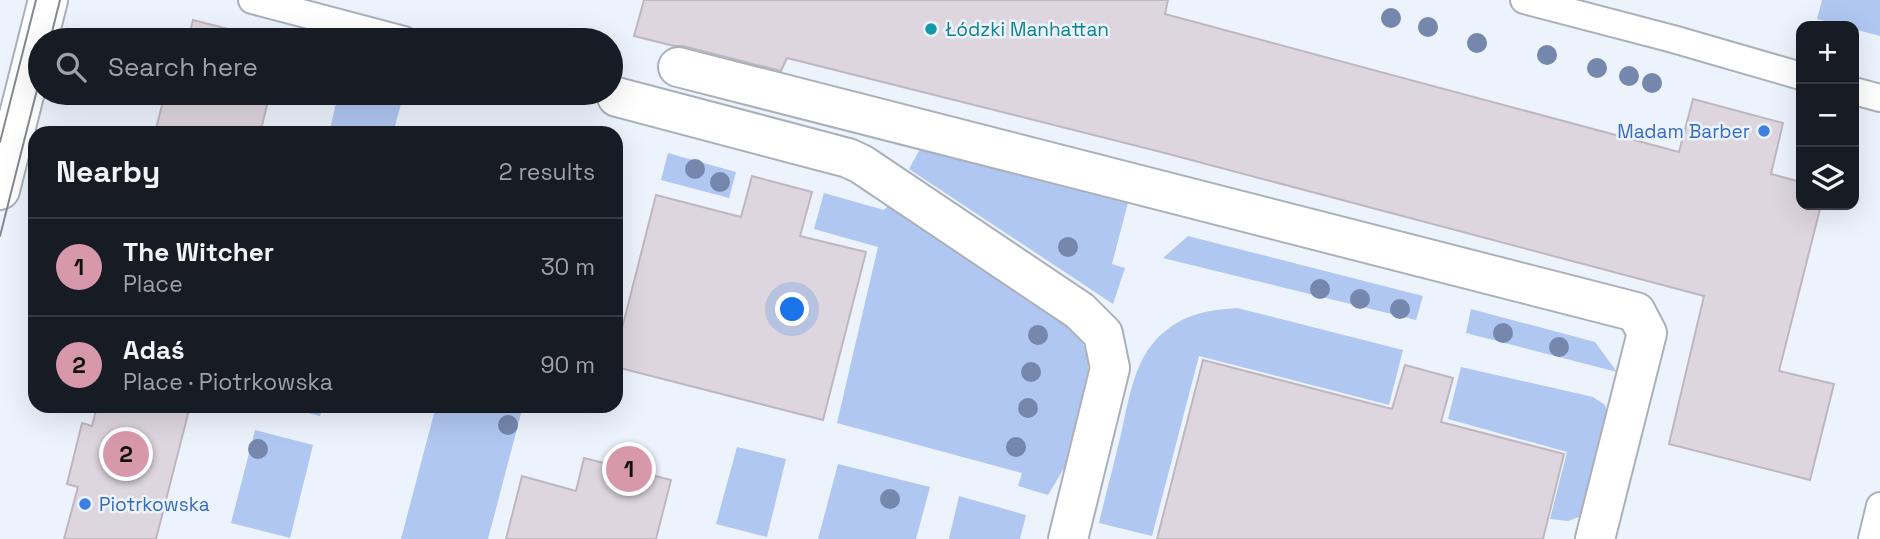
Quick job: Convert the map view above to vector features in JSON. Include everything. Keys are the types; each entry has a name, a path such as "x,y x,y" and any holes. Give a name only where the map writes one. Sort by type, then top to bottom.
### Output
{"street":[{"path":"41,28 48,0"},
{"path":"678,67 1636,313 1647,332 1595,539"},
{"path":"0,190 28,79"},
{"path":"623,98 848,158 861,164 1080,311 1103,334 1110,368 1068,539"}],"lane":[{"path":"252,0 358,28"},
{"path":"1524,0 1673,38 1796,74"},
{"path":"1859,92 1880,98"},
{"path":"1871,539 1880,506"}],"shaded area":[{"path":"1822,0 1880,0 1880,36 1859,30 1859,21 1817,19"},
{"path":"335,105 401,105 395,126 331,126"},
{"path":"926,138 1131,191 1112,264 1125,268 1113,304 909,169"},
{"path":"668,153 736,172 729,198 661,180"},
{"path":"824,193 884,210 889,205 1080,334 1088,360 1088,382 1072,455 1048,495 1018,486 1022,473 837,423 878,247 814,229"},
{"path":"1188,236 1423,296 1416,320 1163,258"},
{"path":"1237,308 1403,350 1389,405 1199,356 1152,536 1099,523 1132,386 1147,352 1163,333 1182,320 1213,310"},
{"path":"1471,309 1595,342 1617,372 1466,333"},
{"path":"1461,367 1593,397 1605,405 1609,419 1586,508 1579,517 1568,521 1550,519 1567,452 1448,419"},
{"path":"434,413 521,413 488,539 401,539"},
{"path":"255,430 313,445 290,538 231,523"},
{"path":"737,447 786,459 767,537 716,524"},
{"path":"838,464 930,487 916,539 818,539"},
{"path":"959,496 1026,515 1020,539 949,539"}],"building":[{"path":"644,0 1168,0 1165,14 1679,152 1693,99 1783,123 1771,174 1796,181 1796,210 1820,210 1779,371 1834,384 1810,480 1669,444 1704,296 1161,152 787,58 781,71 634,36"},
{"path":"193,20 225,28 191,28"},
{"path":"162,105 267,105 262,126 157,126"},
{"path":"752,176 812,192 800,236 866,252 823,420 623,369 623,325 656,195 741,217"},
{"path":"1203,360 1392,409 1405,365 1453,378 1441,422 1564,454 1543,539 1157,539"},
{"path":"95,413 188,413 156,539 64,539 78,487 67,484 82,423 92,426"},
{"path":"584,458 671,480 656,539 506,539 522,476 576,491"}],"tram line":[{"path":"29,28 36,0"},
{"path":"53,28 60,0"},
{"path":"0,142 28,32"},
{"path":"0,236 33,105"}],"place":[{"name":"Łódzki Manhattan","path":"931,29"},
{"name":"Madam Barber","path":"1764,131"},
{"name":"Adaś","path":"126,454"},
{"name":"The Witcher","path":"629,469"},
{"name":"Piotrkowska","path":"85,504"}]}
